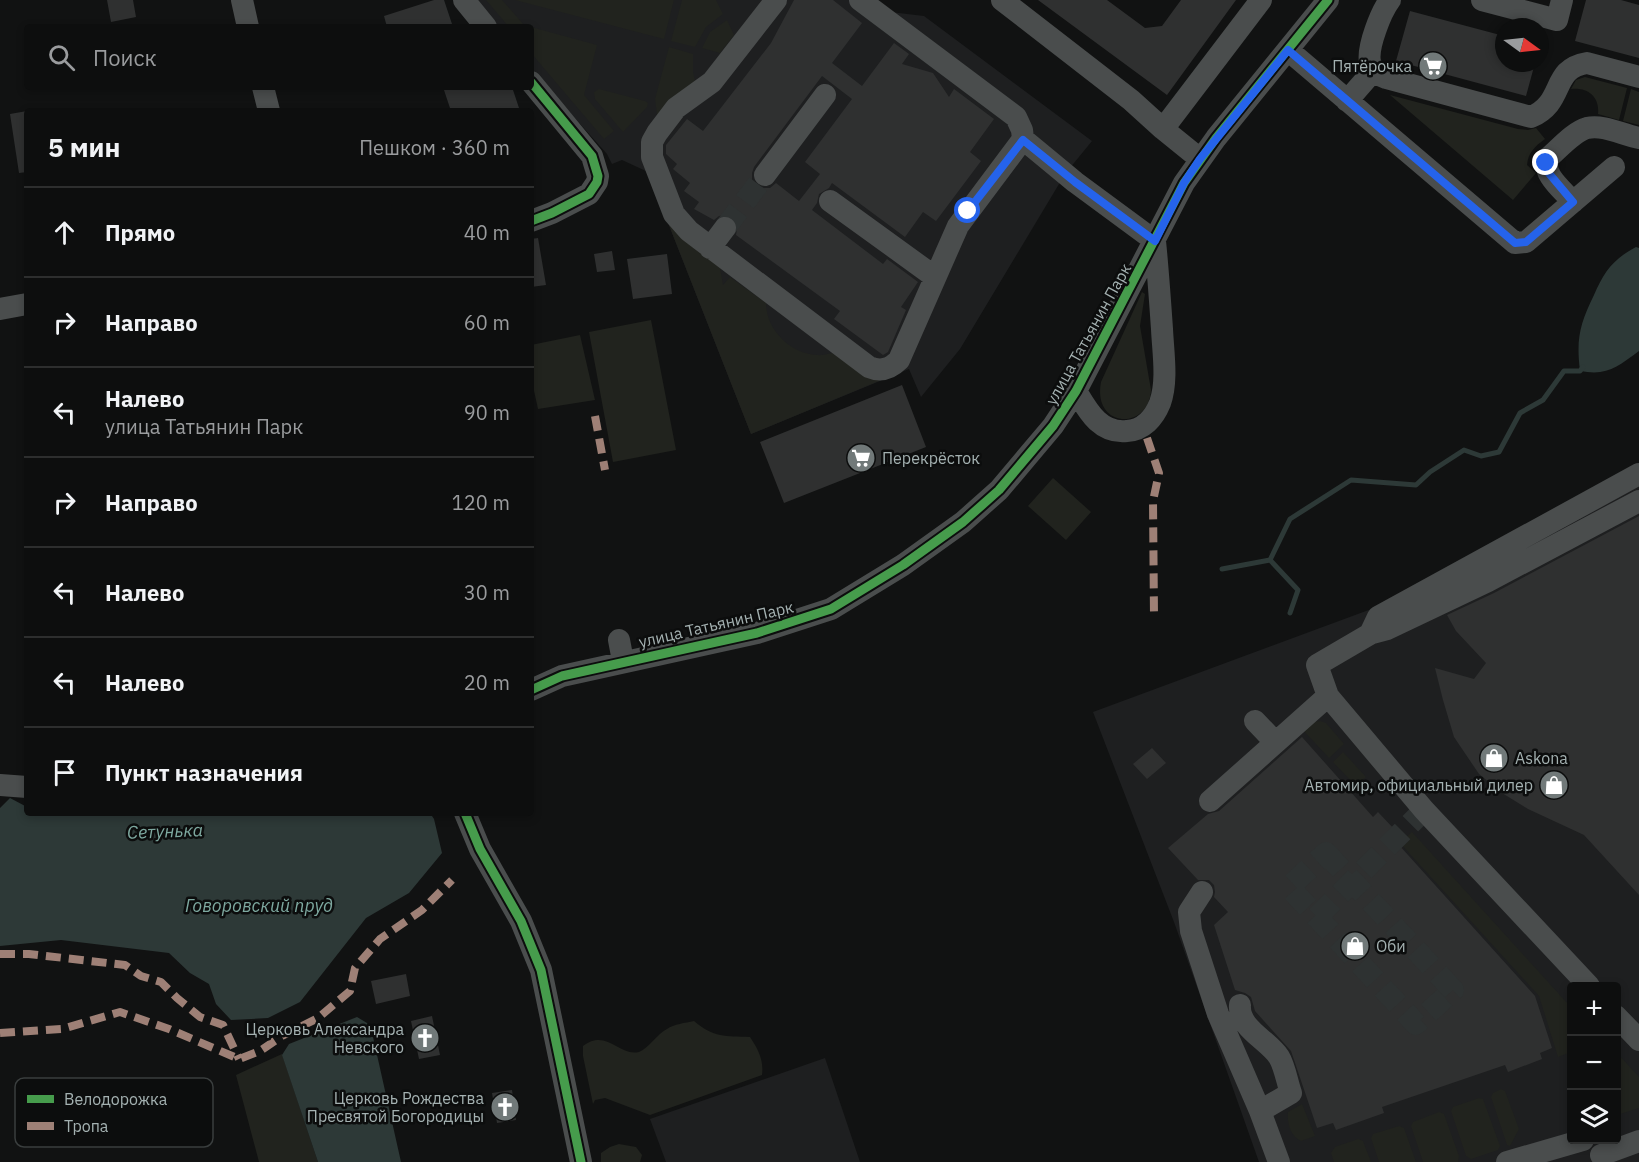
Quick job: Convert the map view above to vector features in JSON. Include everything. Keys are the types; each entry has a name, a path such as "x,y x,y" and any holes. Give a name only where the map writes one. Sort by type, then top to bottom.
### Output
{"street":[{"path":"242,0 247,24"},
{"path":"464,0 484,24"},
{"path":"756,26 760,0"},
{"path":"776,0 710,84 676,108 657,133 651,146 652,157 674,214 685,228 869,367 879,370 890,368 899,360 962,220 1023,140 1022,130 1016,117 860,0"},
{"path":"1002,0 1131,100 1200,159"},
{"path":"1163,129 1261,0"},
{"name":"улица Татьянин Парк","path":"534,689 621,650 757,633 831,609 903,565 963,522 999,490 1035,449 1076,391 1184,183 1200,159 1328,0"},
{"path":"1390,0 1379,18 1370,53 1374,70 1386,78 1531,117 1551,103 1567,71 1579,64 1587,63 1639,77"},
{"path":"1482,0 1557,20 1562,0"},
{"path":"1288,50 1515,243 1526,242 1614,167"},
{"path":"1347,101 1374,70"},
{"path":"534,86 592,156 598,176 589,194 534,220"},
{"path":"264,90 268,108"},
{"path":"765,175 825,95"},
{"path":"1573,202 1547,171 1548,158 1588,128 1601,128 1639,138"},
{"path":"1023,140 1155,241 1164,376 1160,403 1152,418 1140,427 1132,431 1112,430 1099,424 1076,391"},
{"path":"830,201 935,277"},
{"path":"710,248 725,228"},
{"path":"0,309 24,305"},
{"path":"1370,634 1378,617 1639,474"},
{"path":"1584,982 1424,810 1328,696 1317,664 1370,634 1387,629 1488,581 1639,501"},
{"path":"1210,801 1328,696"},
{"path":"1255,722 1275,742"},
{"path":"0,785 24,787"},
{"path":"466,816 480,849 521,921 541,970 581,1162"},
{"path":"1202,892 1189,912 1191,931 1218,1014 1260,1111 1279,1162"},
{"path":"1240,1005 1239,1011 1244,1022 1279,1058 1291,1094 1260,1111"},
{"path":"1621,1020 1639,1040"},
{"path":"1601,1155 1639,1141"},
{"path":"1507,1162 1569,1144"}],"shaded area":[{"path":"470,0 869,0 882,11 924,16 1092,141 1065,174 960,349 921,397 909,369 751,434 648,172 622,160 612,164 607,154 534,72 534,24 491,24"},
{"path":"486,0 502,0 523,24 506,24"},
{"path":"515,0 674,0 664,39"},
{"path":"682,0 716,0 723,14 706,27 695,47 671,41"},
{"path":"727,20 734,35 720,53 702,48 710,32"},
{"path":"534,28 597,45 584,95 614,131 604,139 534,57"},
{"path":"669,47 693,54 696,85 657,115 655,99"},
{"path":"1585,77 1627,88 1619,120 1598,114 1597,103 1592,94 1583,90 1571,89 1576,80"},
{"path":"599,89 645,101 648,103 647,107 623,132 595,99 594,92"},
{"path":"1631,89 1639,92 1639,125 1623,121"},
{"path":"1390,95 1518,129 1536,128 1545,139 1533,150 1527,165 1536,173 1513,200"},
{"path":"669,225 719,262 723,285 730,277 766,303 770,322 775,331 789,345 807,354 845,354 886,378 751,434"},
{"path":"1142,292 1145,294 1140,326 1151,390 1148,403 1141,413 1132,418 1122,419 1112,416 1105,409 1100,398 1101,382"},
{"path":"651,320 676,450 613,462 589,332"},
{"path":"580,335 595,400 538,409 534,391 534,344"},
{"path":"1053,478 1091,512 1066,540 1028,506"},
{"path":"1639,480 1639,1162 1259,1162 1174,922 1093,712 1466,574"},
{"path":"1312,722 1326,723 1344,744 1329,758 1302,729"},
{"path":"1343,752 1366,777 1356,786 1333,762"},
{"path":"1412,832 1567,1003 1567,1054 1558,1057 1539,996 1400,843"},
{"path":"694,1021 714,1033 750,1037 760,1055 762,1075 650,1115 605,1098 595,1100 593,1104 583,1046 591,1041 599,1040 606,1041 625,1051 639,1052 670,1027"},
{"path":"282,1054 318,1162 259,1162 236,1075"},
{"path":"1621,1057 1639,1077 1639,1108 1621,1114"},
{"path":"825,1058 860,1162 666,1162 650,1119"},
{"path":"1501,1089 1505,1091 1519,1129 1510,1146 1507,1145 1491,1097 1493,1093"},
{"path":"1479,1098 1483,1099 1500,1146 1498,1150 1471,1159 1466,1156 1451,1111 1453,1107"},
{"path":"1302,1104 1315,1136 1301,1141 1292,1133 1288,1112"},
{"path":"1439,1112 1444,1114 1459,1156 1458,1162 1423,1162 1411,1126 1413,1122"},
{"path":"1399,1126 1404,1128 1416,1162 1379,1162 1371,1138 1373,1134"},
{"path":"1358,1139 1363,1141 1371,1162 1334,1162 1331,1153 1335,1147"},
{"path":"619,1144 636,1147 642,1155 640,1162 601,1162 601,1153"}],"water":[{"path":"1636,247 1639,248 1639,351 1612,369 1598,372 1580,371 1579,340 1589,305 1610,267 1621,256"},
{"name":"Говоровский пруд","path":"10,798 24,805 24,816 432,816 442,853 409,893 366,918 300,1002 268,1018 231,1020 216,1004 209,984 190,973 169,953 61,940 0,946 0,808"},
{"path":"357,1017 367,1023 373,1037 401,1162 318,1162 282,1055 289,1044"}],"building":[{"path":"107,0 133,0 136,17 111,22"},
{"path":"434,0 444,0 452,24 386,24 384,16"},
{"path":"794,0 833,0 862,23 832,63 862,86 894,43 909,54 902,64 933,73 949,97 954,89 994,119 970,152 981,161 936,221 923,212 905,237 832,183 829,188 819,194 812,210 883,264 887,259 918,282 901,307 906,310 888,352 883,355 834,319 840,311 736,235 738,223 734,218 726,215 714,220 694,209 699,202 684,191 690,183 673,169 677,164 666,154 666,145 687,119 703,131 771,43","holes":["822,76 852,99 805,162 820,174 799,201 776,183 770,188 757,186 752,180 754,167"]},
{"path":"1038,0 1107,0 1145,28 1162,26 1181,0 1236,0 1167,95"},
{"path":"1586,0 1621,0 1639,5 1639,58 1575,41"},
{"path":"1410,11 1495,34 1495,72 1533,72 1526,96 1396,61"},
{"path":"444,90 513,90 519,108 450,108"},
{"path":"24,112 24,172 19,173 10,114"},
{"path":"538,238 546,285 534,287 534,239"},
{"path":"612,251 615,270 597,272 594,254"},
{"path":"667,254 672,294 633,299 627,259"},
{"path":"902,385 926,447 784,503 760,442"},
{"path":"1639,516 1639,895 1584,835 1528,809 1502,793 1479,774 1454,737 1435,668 1474,679 1486,663 1456,631 1447,615 1494,593"},
{"name":"Оби","path":"1302,737 1373,817 1378,812 1395,830 1390,835 1535,996 1552,1048 1540,1053 1542,1059 1508,1072 1505,1065 1382,1107 1384,1113 1336,1130 1333,1123 1317,1128 1291,1051 1255,1011 1251,997 1235,990 1214,925 1228,912 1214,897 1214,885 1209,880 1198,880 1168,848 1208,814 1219,811"},
{"path":"1152,748 1166,763 1147,779 1133,764"},
{"path":"406,974 410,996 376,1004 371,981"},
{"name":"Церковь Александра Невского","path":"432,1016 440,1055 419,1059 411,1021"},
{"name":"Церковь Рождества Пресвятой Богородицы","path":"512,1090 516,1120 497,1123 492,1093"}],"waterway":[{"name":"Сетунька","path":"1222,569 1270,560 1290,519 1351,480 1416,485 1430,472 1464,450 1481,456 1499,452 1520,413 1543,400 1564,371 1580,371 1583,367"},
{"path":"1270,560 1298,590 1290,613"}],"tunnel":[{"path":"725,228 765,175"},
{"path":"1317,917 1424,810"},
{"path":"1326,853 1453,990 1416,1024 1289,887 1326,853"}],"marked path":[{"path":"595,416 605,470"},
{"path":"1147,438 1159,473 1153,501 1154,616"},
{"path":"0,1033 62,1029 120,1012 169,1029 239,1059 260,1051 282,1036 318,1018 350,991 355,968 380,939 422,910 452,880"},
{"path":"0,954 29,954 125,965 141,976 161,982 200,1017 223,1025 239,1059"}],"cycle path":[{"path":"534,689 562,676 757,633 831,609 903,565 963,522 999,490 1053,426 1076,391 1184,183 1216,138 1328,0"},
{"path":"534,86 592,156 598,176 589,194 534,220"},
{"path":"466,816 480,849 521,921 541,970 581,1162"}],"place":[{"name":"Пятёрочка","path":"1433,66"},
{"name":"Перекрёсток","path":"861,458"},
{"name":"Askona","path":"1494,758"},
{"name":"Автомир, официальный дилер","path":"1554,785"},
{"name":"Оби","path":"1355,946"},
{"name":"Церковь Александра Невского","path":"425,1038"},
{"name":"Церковь Рождества Пресвятой Богородицы","path":"505,1107"}],"route":[{"path":"968,211 1023,140 1155,241 1184,183 1200,159 1288,50 1515,243 1526,242 1573,202 1547,171 1546,163"}]}
